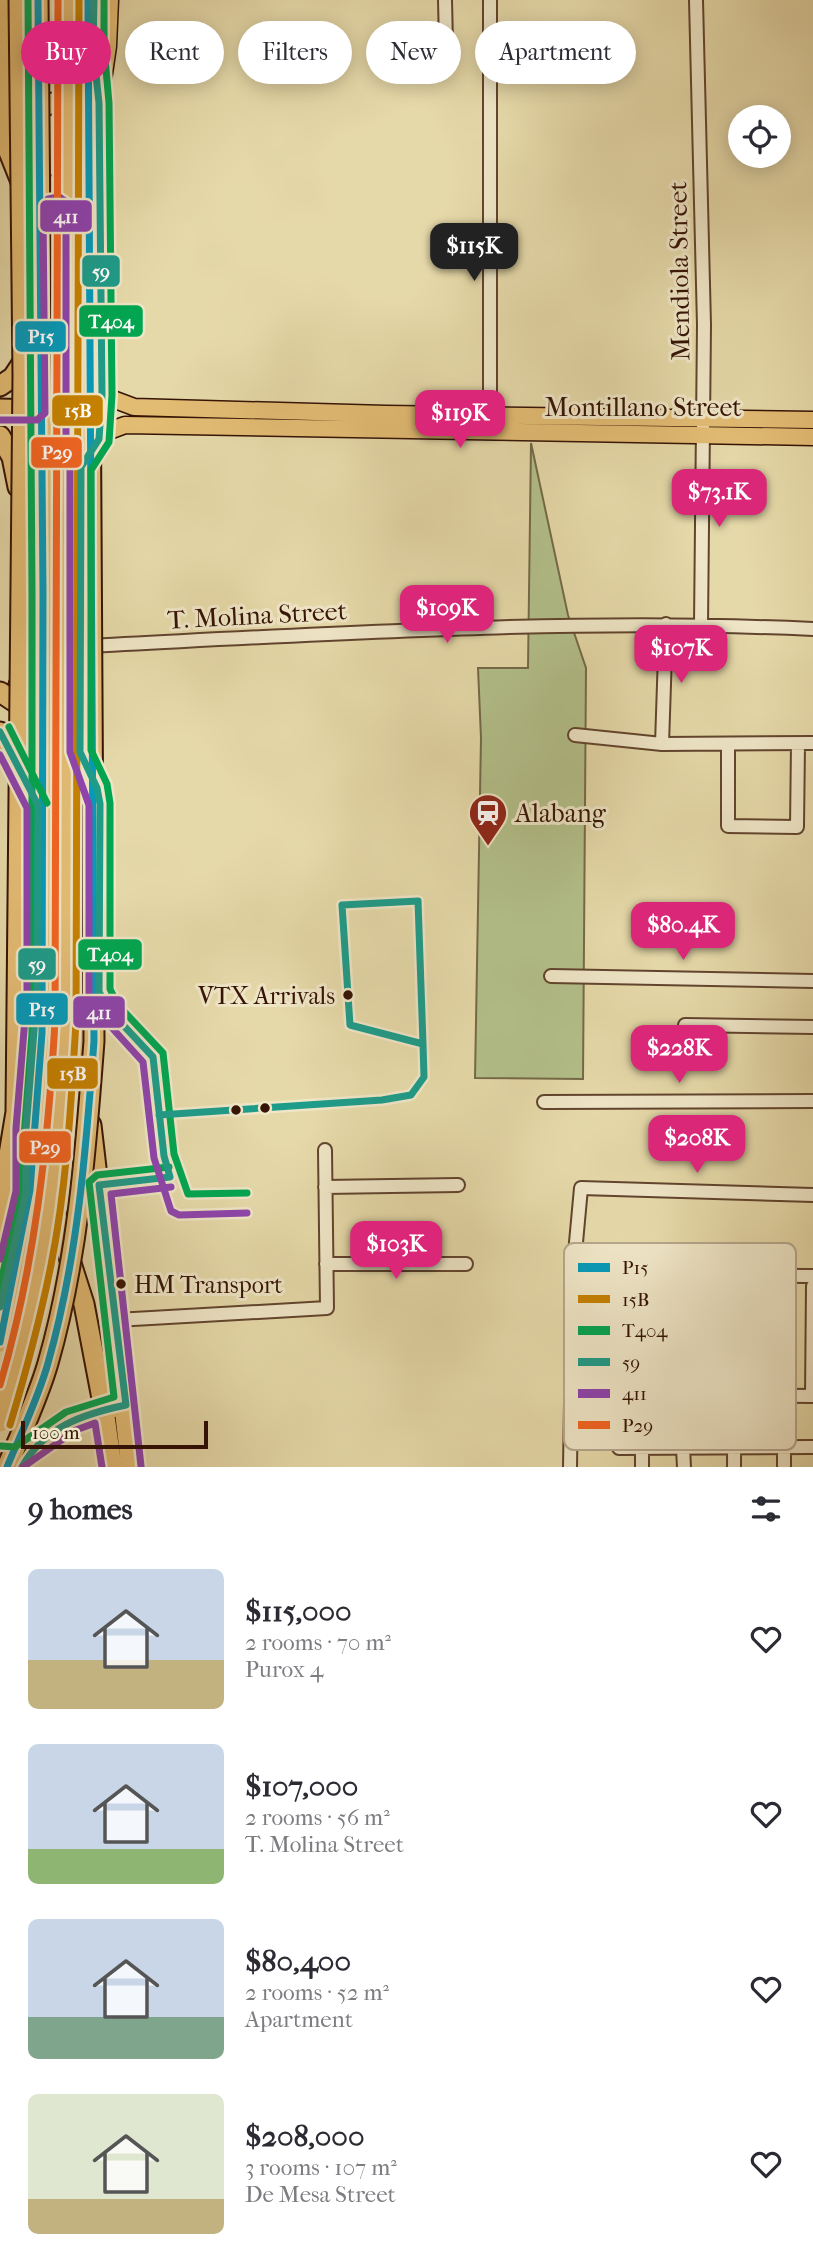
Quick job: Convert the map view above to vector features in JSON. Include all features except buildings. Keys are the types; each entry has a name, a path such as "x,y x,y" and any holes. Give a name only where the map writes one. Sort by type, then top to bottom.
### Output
{"highway":[{"path":"4,0 9,152 32,211"},
{"path":"0,1209 16,1112 23,375 19,0"},
{"path":"0,1342 30,1190 42,1033 43,606 38,0"},
{"path":"0,1422 21,1360 54,1197 66,1048 69,592 65,193 69,0"},
{"path":"7,1467 47,1366 68,1279 87,1136 94,1041 88,0"},
{"path":"81,467 99,439 102,394 99,103 93,47 94,0"},
{"path":"9,152 36,111 57,100 99,103"},
{"path":"0,1240 26,1129 36,1038 38,805 32,211 38,192 51,185 62,186 75,195 77,207 76,440 81,467 80,1030 126,1405 131,1467"},
{"path":"0,386 13,377 29,353 34,331"},
{"path":"0,410 35,410"},
{"path":"0,436 12,457 20,500 19,699 15,702 0,692"},
{"path":"0,692 37,744"},
{"path":"0,732 38,805"},
{"path":"37,994 46,1023 56,1035 80,1030"},
{"path":"36,1038 49,1194 84,1304 112,1467"},
{"path":"60,1228 88,1231 102,1224"},
{"path":"0,1456 25,1459 41,1439 71,1421 104,1409 126,1405"}],"main road":[{"path":"99,103 108,46 110,0"},
{"name":"Montillano Street","path":"102,394 126,406 520,415 705,426 813,437"},
{"path":"125,425 126,406"},
{"path":"495,414 500,432"},
{"path":"520,415 521,433"},
{"name":"Montillano Street","path":"99,439 109,431 125,425 521,433 813,420"}],"street":[{"path":"445,0 445,21"},
{"path":"491,0 490,153 495,414"},
{"name":"Mendiola Street","path":"696,0 705,426 701,625"},
{"path":"662,744 667,624"},
{"name":"T. Molina Street","path":"81,646 510,625 667,624 813,629"},
{"path":"575,735 662,744 813,743"},
{"path":"728,744 728,826 775,828 797,827 797,744"},
{"path":"551,976 813,981"},
{"path":"685,1025 813,1027"},
{"path":"544,1102 813,1101"},
{"path":"116,1320 327,1308 325,1150"},
{"path":"325,1187 458,1185"},
{"path":"576,1243 581,1188 813,1195"},
{"path":"326,1264 466,1264"},
{"path":"812,1396 813,1286"}],"green space":[{"path":"531,443 568,615 586,668 583,1079 475,1078 481,738 478,668 528,668"}],"transit line":[{"name":"T404","path":"0,1288 20,1189 32,1033 28,0"},
{"name":"P15","path":"0,1342 30,1190 42,1033 43,592 38,0"},
{"name":"P29","path":"0,1385 22,1295 38,1205 55,1021 58,0"},
{"name":"15B","path":"10,1425 47,1285 61,1205 76,1022 79,0"},
{"name":"P15","path":"7,1467 44,1376 67,1284 84,1163 94,1041 88,0"},
{"name":"59","path":"22,1467 41,1442 66,1424 126,1405 99,1185 170,1177 164,1156 153,1057 110,1011 99,992 100,804 97,788 80,752 81,467 99,439 102,395 99,103 93,47 94,0"},
{"name":"T404","path":"104,0 104,47 109,103 112,395 109,442 91,470 91,750 107,784 110,803 110,989 118,1005 163,1053 174,1154 188,1194 247,1193"},
{"name":"411","path":"0,420 37,420 45,413 43,213 48,199 59,197 65,201 66,208 70,752 89,805 89,994 102,1017 143,1062 154,1158 171,1211 179,1215 247,1213"},
{"name":"T404","path":"9,727 47,803"},
{"name":"59","path":"0,732 38,805 37,994 26,1129 26,1192 0,1307"},
{"name":"411","path":"0,755 27,808 27,994 16,1128 16,1191 0,1259"},
{"name":"59","path":"418,901 423,1044 350,1025 342,905 418,901"},
{"name":"59","path":"159,1115 382,1100 411,1095 424,1077 423,1044"},
{"name":"T404","path":"1,1446 15,1447 66,1412 114,1397 89,1182 97,1175 169,1167"},
{"name":"411","path":"141,1466 111,1194 171,1187"},
{"name":"411","path":"23,1467 76,1430 95,1423 102,1467"}],"place":[{"name":"Alabang","path":"488,847"},
{"name":"VTX Arrivals","path":"348,995"},
{"name":"HM Transport","path":"121,1284"}]}
